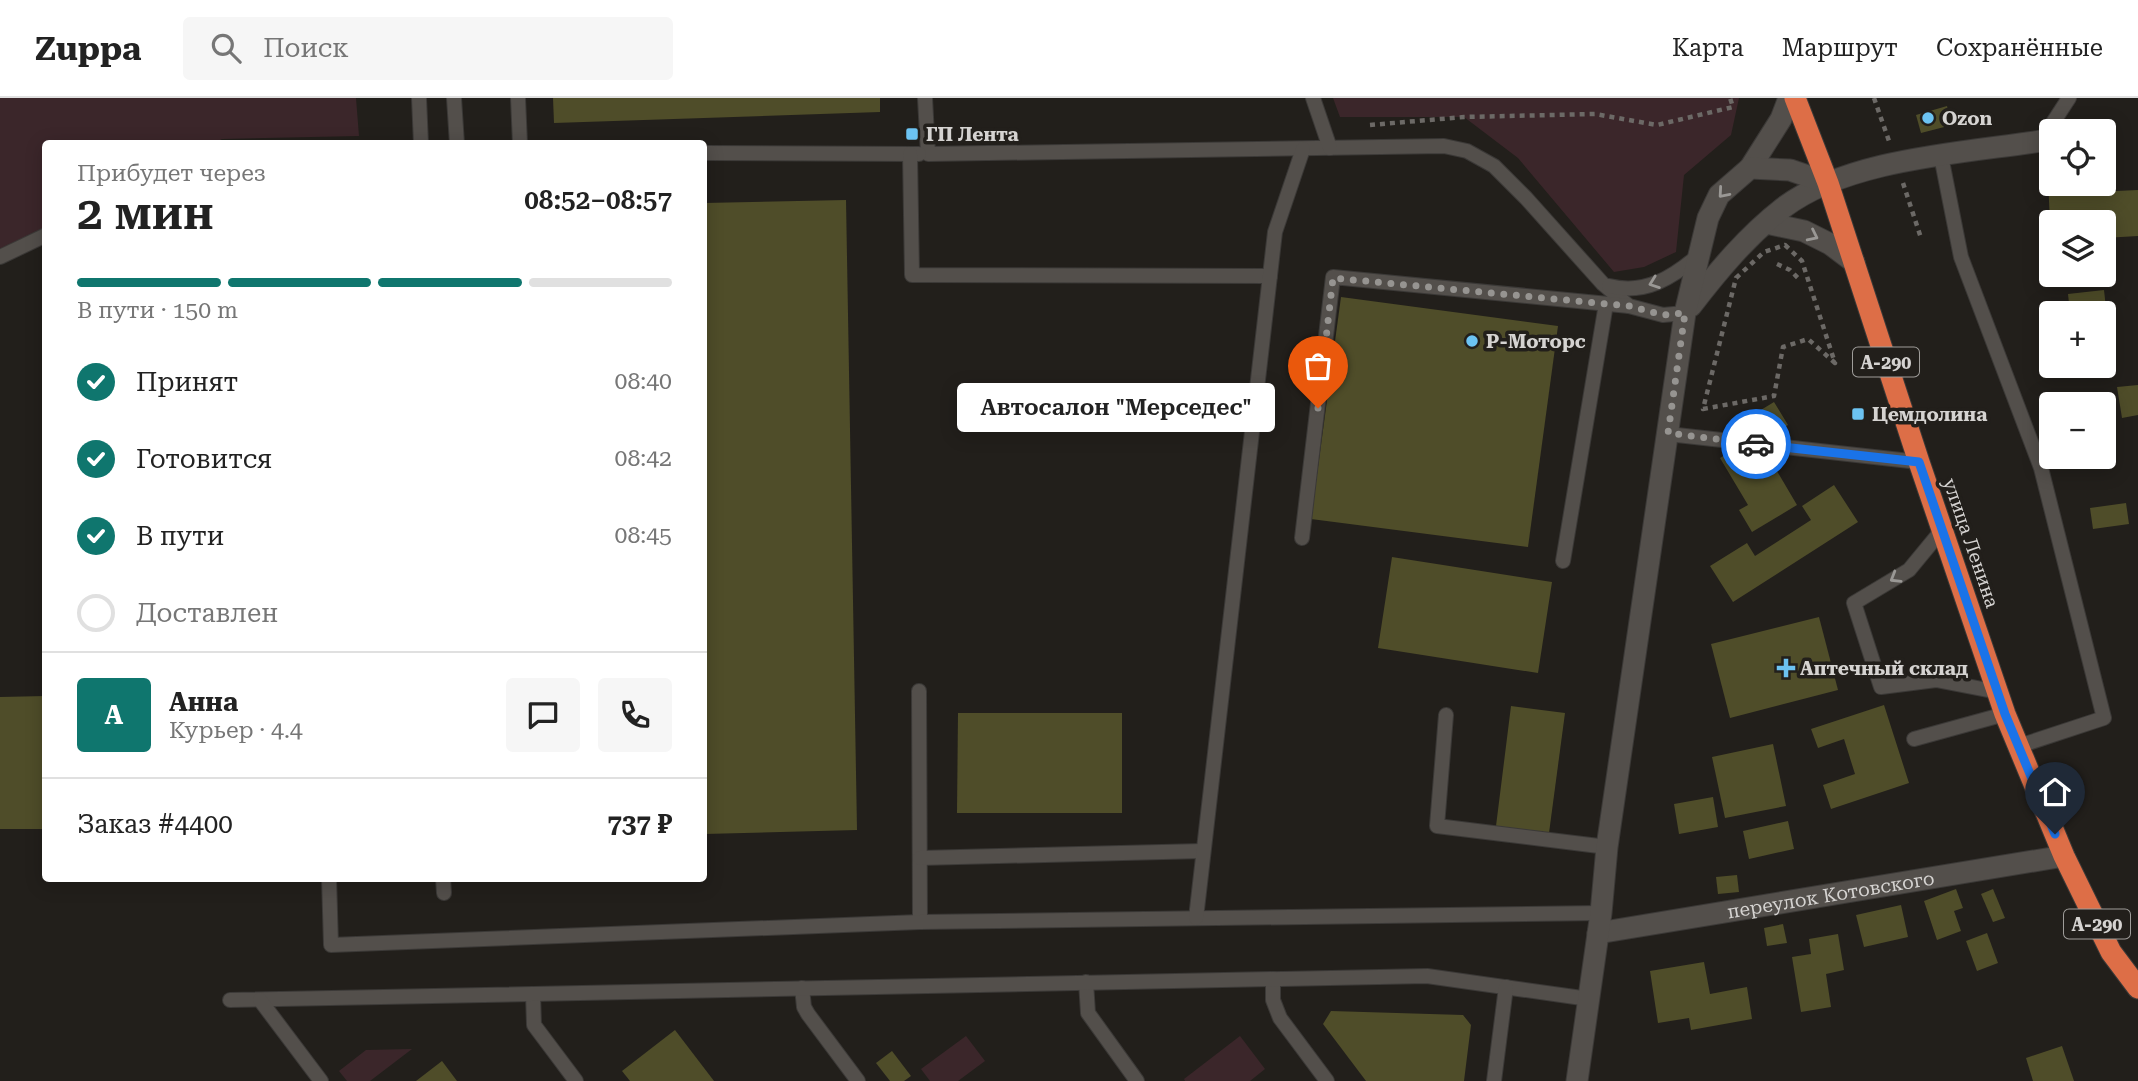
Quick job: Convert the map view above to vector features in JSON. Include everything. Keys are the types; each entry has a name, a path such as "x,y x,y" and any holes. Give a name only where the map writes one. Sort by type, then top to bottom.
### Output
{"highway":[{"name":"улица Ленина","path":"1795,98 1828,183 2005,714 2064,856 2111,952 2138,988"}],"street":[{"path":"1577,1081 1607,847 1685,313 1707,218 1719,195 1750,167 1781,119 1788,98"},
{"path":"1685,313 1721,267 1766,223 1784,207 1828,183 1896,162 2039,141"},
{"path":"1750,167 1790,170 1828,183"},
{"path":"1766,223 1804,231 1830,244 1854,262"},
{"name":"переулок Котовского","path":"1599,923 2064,856"}],"lane":[{"path":"419,98 421,140"},
{"path":"454,98 457,140"},
{"path":"518,98 520,140"},
{"path":"925,98 928,154"},
{"path":"1313,98 1330,148"},
{"path":"2055,119 2069,98"},
{"path":"707,153 928,154 1444,146 1467,151 1494,166 1603,284 1629,306"},
{"path":"1196,918 1275,232 1303,149"},
{"path":"910,154 912,275 1270,276"},
{"path":"1941,156 1961,257 2041,468 2104,718 2018,746"},
{"path":"0,257 42,236"},
{"path":"1603,284 1625,290 1650,286 1678,273 1699,255"},
{"path":"1302,538 1333,278 1629,306 1663,315 1685,313"},
{"path":"1563,561 1606,304"},
{"path":"1668,433 1919,462"},
{"path":"1942,530 1909,570 1853,603 1881,687 1936,680 1998,692"},
{"path":"919,691 920,922"},
{"path":"1914,738 2005,714"},
{"path":"1446,715 1437,825 1607,847"},
{"path":"920,858 1203,852"},
{"path":"329,882 331,945 920,922 1196,918 1599,923"},
{"path":"230,1000 1427,976 1589,999"},
{"path":"1273,978 1275,1009 1327,1081"},
{"path":"1086,982 1088,1013 1137,1081"},
{"path":"1494,1081 1506,987"},
{"path":"802,988 804,1007 808,1014 858,1081"},
{"path":"533,994 534,1025 576,1081"},
{"path":"260,1000 321,1081"}],"path":[{"path":"1362,126 1464,117 1595,114 1657,125 1733,107 1730,98"},
{"path":"1874,98 1922,239"},
{"path":"1785,245 1802,261 1836,363 1808,339 1783,347 1774,396 1703,410 1736,278 1764,252 1785,245"},
{"path":"1777,264 1790,270 1801,281"}],"shaded area":[{"path":"0,98 356,98 359,136 220,140 42,140 42,229 0,250"},
{"path":"1333,98 1739,98 1731,135 1684,175 1676,252 1644,267 1614,272 1518,158 1464,117 1340,117"},
{"path":"966,1036 985,1061 958,1081 930,1081 921,1069"},
{"path":"1240,1036 1265,1069 1250,1081 1185,1081 1184,1079"},
{"path":"412,1049 370,1081 347,1081 339,1071 366,1050"}],"building":[{"path":"553,98 880,98 880,112 554,123"},
{"path":"1947,106 1952,125 1921,133 1916,115"},
{"path":"2138,190 2138,236 2116,237 2116,210 2049,210 2049,196 2116,196 2116,191"},
{"path":"846,200 857,830 707,834 707,203"},
{"path":"2104,290 2105,301 2069,301 2068,294"},
{"path":"1341,297 1558,326 1528,547 1311,519"},
{"path":"2138,385 2138,415 2122,418 2117,387"},
{"path":"1774,402 1788,425 1768,436 1780,456 1771,461 1797,505 1752,532 1739,510 1748,505 1720,458 1738,447 1728,430"},
{"path":"1834,485 1858,522 1733,602 1710,566 1747,543 1755,556 1811,520 1802,506"},
{"path":"2126,503 2129,524 2093,529 2090,508"},
{"path":"1392,557 1552,582 1538,673 1378,648"},
{"path":"1819,617 1838,690 1730,718 1711,644"},
{"path":"42,696 42,829 0,829 0,697"},
{"path":"1884,705 1909,783 1831,809 1823,785 1855,774 1844,739 1818,748 1811,729"},
{"path":"1511,706 1565,713 1549,833 1496,826"},
{"path":"958,713 1122,713 1122,813 957,813"},
{"path":"1773,744 1786,806 1725,818 1712,757"},
{"path":"1713,797 1718,827 1679,834 1674,804"},
{"path":"1788,821 1794,849 1749,859 1743,831"},
{"path":"1737,875 1739,892 1718,894 1716,877"},
{"path":"1956,889 1963,908 1954,911 1961,931 1937,940 1924,901"},
{"path":"1993,889 2005,918 1993,922 1981,894"},
{"path":"1901,905 1908,937 1864,947 1856,915"},
{"path":"1783,924 1787,943 1767,946 1764,928"},
{"path":"1987,933 1998,963 1977,971 1966,941"},
{"path":"1838,934 1844,970 1826,974 1831,1007 1801,1012 1792,957 1811,954 1809,939"},
{"path":"1704,962 1710,994 1747,987 1752,1019 1691,1030 1689,1018 1658,1023 1650,971"},
{"path":"1331,1011 1463,1015 1471,1025 1464,1081 1366,1081 1323,1024"},
{"path":"675,1030 714,1081 630,1081 622,1071"},
{"path":"2062,1046 2074,1081 2033,1081 2026,1058"},
{"path":"892,1051 911,1076 904,1081 890,1081 876,1063"},
{"path":"442,1061 457,1081 416,1081"}],"way so far":[{"path":"1318,408 1333,278 1629,306 1663,315 1685,313 1668,433 1756,444"}],"place":[{"name":"Ozon","path":"1928,118"},
{"name":"ГП Лента","path":"912,134"},
{"name":"Р-Моторс","path":"1472,341"},
{"name":"Автосалон \"Мерседес\"","path":"1318,408"},
{"name":"Цемдолина","path":"1858,414"},
{"name":"Аптечный склад","path":"1786,668"}],"route":[{"path":"1756,444 1919,462 2005,714 2055,834"}]}
